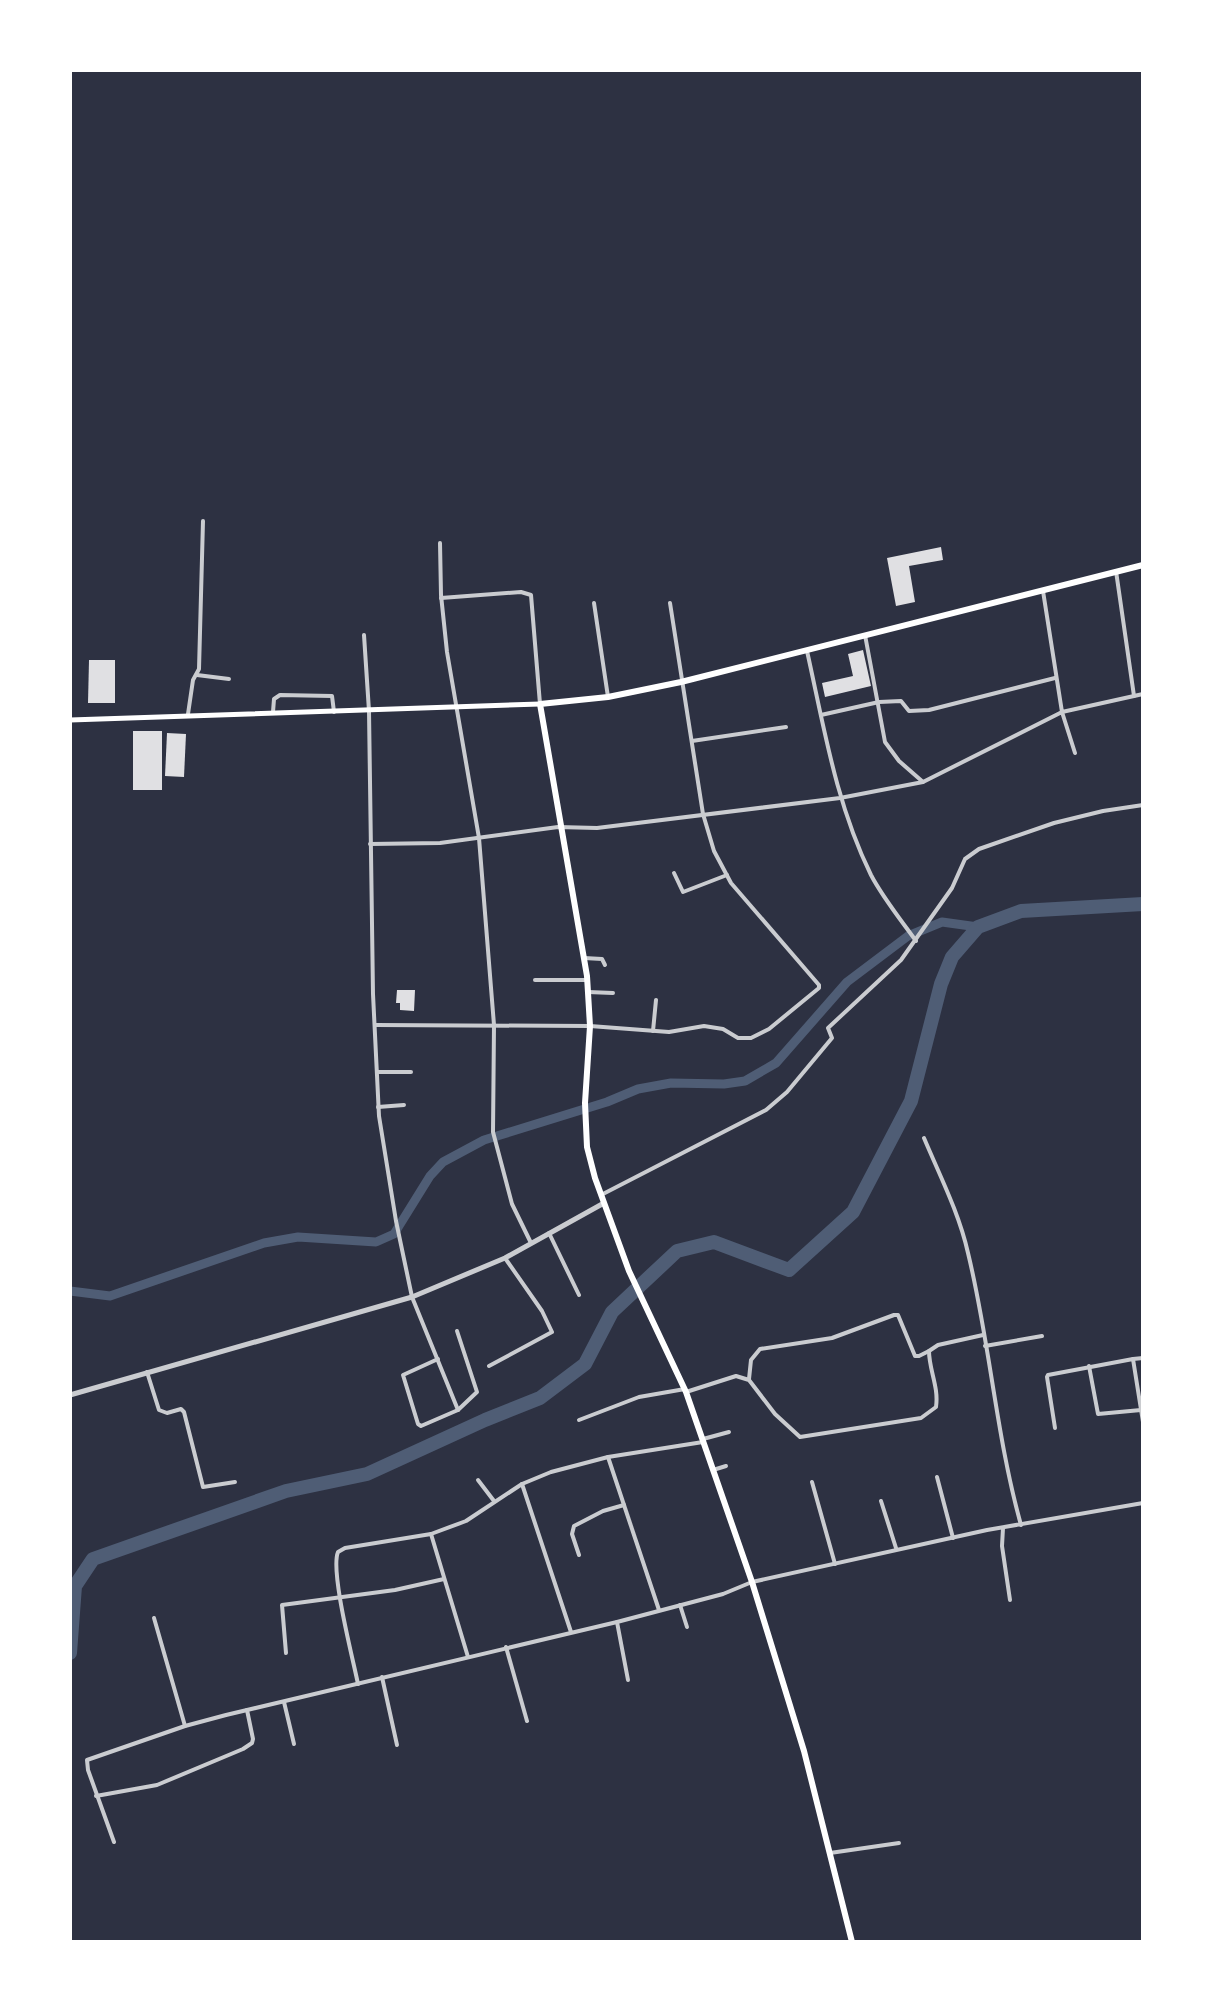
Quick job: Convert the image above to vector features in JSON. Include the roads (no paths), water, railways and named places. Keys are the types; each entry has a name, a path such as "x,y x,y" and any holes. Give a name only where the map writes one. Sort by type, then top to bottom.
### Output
{"main road":[{"path":"70,720 540,704 608,697 807,651 1143,565"},
{"path":"540,704 587,980 590,1026 585,1103 587,1147 629,1271 685,1391 752,1582 804,1751 852,1942"}],"street":[{"path":"188,714 193,680 197,675 203,521"},
{"path":"440,543 441,598 479,838 494,1025 493,1132 512,1204 531,1243"},
{"path":"1116,571 1134,696"},
{"path":"1043,591 1055,678 1075,753"},
{"path":"441,598 521,592 531,595 540,704"},
{"path":"594,603 608,697"},
{"path":"376,1025 590,1026 669,1032 704,1026 723,1029 738,1038 751,1038 769,1029 819,988 727,875 714,851 703,814 670,603"},
{"path":"364,635 369,711 378,1107 412,1297 458,1410"},
{"path":"865,635 885,742 899,761 923,782"},
{"path":"807,651 840,798 850,829 873,878 916,941"},
{"path":"197,675 229,679"},
{"path":"821,715 879,702 901,701 909,711 929,710 1055,678"},
{"path":"370,844 440,843 561,827 597,828 840,798 923,782 1062,712 1143,694"},
{"path":"273,713 274,699 282,695 332,696 334,712"},
{"path":"692,741 786,727"},
{"path":"601,1195 769,1108 787,1092 832,1038 828,1028 901,960 916,941 952,888 965,859 979,849 1054,823 1143,805"},
{"path":"674,873 683,892 727,875"},
{"path":"584,958 600,958 605,965"},
{"path":"535,980 587,980"},
{"path":"588,992 613,993"},
{"path":"653,1031 656,1000"},
{"path":"376,1072 411,1072"},
{"path":"378,1107 404,1105"},
{"path":"924,1138 962,1232 974,1278 1008,1476 1021,1525"},
{"path":"70,1395 412,1297 505,1258 604,1203"},
{"path":"549,1233 579,1295"},
{"path":"489,1366 552,1332 542,1311 505,1258"},
{"path":"749,1380 751,1360 760,1349 832,1338 894,1315 898,1315 915,1356 938,1345 983,1335"},
{"path":"438,1359 403,1375 418,1424 425,1426 458,1410 477,1392 457,1331"},
{"path":"985,1346 1042,1336"},
{"path":"579,1420 639,1397 685,1391 736,1376 749,1380 775,1414 800,1437 921,1418 936,1407 929,1351"},
{"path":"1055,1428 1047,1377 1052,1373 1143,1358"},
{"path":"1133,1359 1143,1422"},
{"path":"1089,1366 1098,1414 1141,1410"},
{"path":"147,1372 159,1410 167,1413 181,1409 184,1412 203,1487 235,1482"},
{"path":"358,1684 340,1596 335,1559 338,1552 345,1548 431,1534 466,1521 522,1484 551,1472 608,1457 703,1441 729,1432"},
{"path":"608,1457 659,1610"},
{"path":"713,1470 726,1466"},
{"path":"937,1477 953,1538"},
{"path":"478,1480 494,1501"},
{"path":"812,1482 835,1564"},
{"path":"522,1484 571,1632"},
{"path":"881,1501 896,1549"},
{"path":"114,1842 96,1796 87,1760 185,1726 617,1622 723,1594 752,1582 896,1549 1143,1503"},
{"path":"579,1555 572,1534 574,1526 603,1511 624,1505"},
{"path":"1003,1528 1002,1546 1010,1600"},
{"path":"431,1534 468,1657"},
{"path":"286,1653 282,1605 395,1590 444,1579"},
{"path":"680,1605 687,1627"},
{"path":"154,1618 185,1726"},
{"path":"617,1622 628,1680"},
{"path":"506,1647 527,1721"},
{"path":"382,1677 397,1745"},
{"path":"284,1702 294,1744"},
{"path":"96,1796 157,1785 243,1749 253,1739 247,1710"},
{"path":"830,1853 899,1843"}],"waterway":[{"path":"70,1653 75,1586 93,1559 286,1491 367,1474 540,1398 585,1364 612,1312 677,1251 714,1242 789,1270 853,1212 911,1101 941,984 952,957 978,927 1021,911 1143,904"},
{"path":"70,1291 110,1296 264,1243 298,1237 376,1242 394,1234 430,1176 443,1162 484,1140 607,1102 638,1089 671,1083 724,1084 745,1081 776,1063 847,982 908,936 942,922 978,927"}]}
